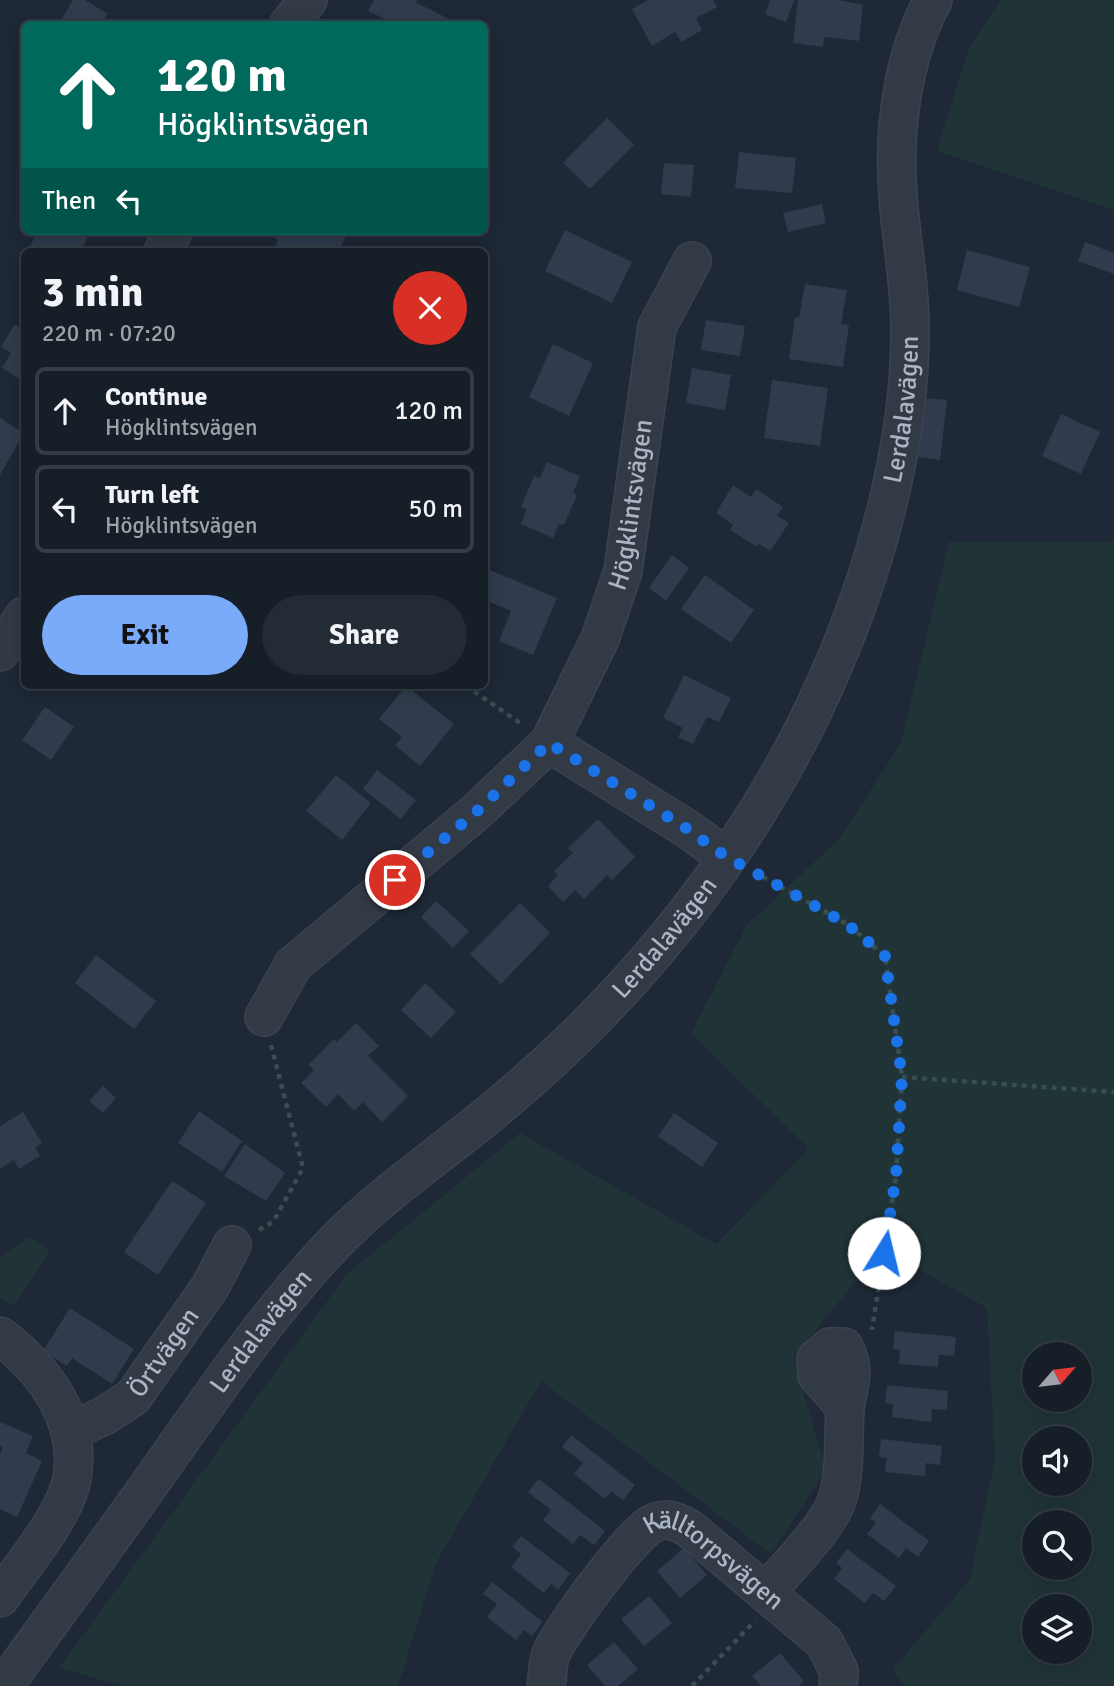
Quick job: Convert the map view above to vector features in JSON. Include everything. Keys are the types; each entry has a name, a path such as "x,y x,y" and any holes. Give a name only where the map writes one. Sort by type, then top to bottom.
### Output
{"street":[{"path":"291,21 308,0"},
{"name":"Lerdalavägen","path":"4,1686 248,1345 324,1253 402,1180 499,1106 609,1008 682,918 725,856 755,819 824,688 876,554 904,418 910,327 897,189 902,85 924,3"},
{"name":"Högklintsvägen","path":"264,1017 293,965 476,812 549,743 600,639 622,571 657,327 692,261"},
{"path":"0,652 21,620"},
{"path":"549,743 686,828 725,856"},
{"name":"Örtvägen","path":"70,1431 104,1416 133,1397 210,1287 232,1245"},
{"path":"0,1336 22,1353 50,1386 70,1431 73,1451 72,1480 59,1511 0,1598"},
{"path":"770,1597 836,1501 842,1466 845,1407"},
{"name":"Källtorpsvägen","path":"546,1686 550,1656 564,1629 637,1537 653,1523 674,1520 690,1529 824,1642 839,1671 838,1686"}],"path":[{"path":"470,689 518,721"},
{"path":"725,856 847,924 885,956 902,1077 896,1176 869,1339"},
{"path":"232,1245 273,1222 303,1168 264,1017"},
{"path":"902,1077 1114,1092"},
{"path":"692,1686 770,1597"}],"green space":[{"path":"1000,0 1114,0 1114,210 937,151 968,50"},
{"path":"1114,537 1114,1686 905,1686 893,1669 970,1579 995,1458 987,1308 883,1249 793,1357 826,1469 771,1554 541,1381 436,1563 398,1686 123,1686 59,1668 347,1274 520,1133 716,1244 809,1149 691,1033 747,925 839,839 901,743 949,542 1111,542"},
{"path":"29,1237 50,1251 13,1306 0,1298 0,1258"}],"building":[{"path":"73,0 85,0 108,14 103,21 61,20"},
{"path":"374,0 417,0 415,2 453,21 389,21 368,11"},
{"path":"648,0 713,0 717,7 696,18 702,30 681,42 675,32 652,46 632,9"},
{"path":"770,0 794,0 786,22 765,14"},
{"path":"798,0 838,0 863,5 859,41 824,37 823,47 793,43"},
{"path":"607,118 634,145 590,189 563,163"},
{"path":"739,152 796,158 792,193 735,188"},
{"path":"664,163 694,165 691,197 661,194"},
{"path":"822,204 826,223 788,232 783,213"},
{"path":"565,230 632,262 612,303 545,271"},
{"path":"36,235 89,235 82,248 29,248"},
{"path":"271,236 346,236 340,248 274,248 278,240"},
{"path":"1085,242 1114,253 1114,274 1078,261"},
{"path":"967,250 1030,267 1019,307 957,290"},
{"path":"805,284 847,290 841,324 849,325 843,367 789,359 795,317 799,318"},
{"path":"706,320 745,326 740,356 701,350"},
{"path":"15,324 21,328 21,380 2,368 11,353 1,347"},
{"path":"553,344 593,363 569,416 529,397"},
{"path":"692,368 731,375 725,410 686,403"},
{"path":"772,380 828,388 820,446 764,438"},
{"path":"924,398 947,400 940,460 917,457"},
{"path":"1061,414 1100,432 1081,474 1042,456"},
{"path":"0,418 21,431 21,438 0,475"},
{"path":"547,462 580,476 573,493 577,495 564,525 559,524 553,538 521,524 527,509 521,507 534,476 540,478"},
{"path":"733,485 751,497 756,489 783,507 777,516 789,523 770,551 759,544 757,547 730,530 733,525 716,513"},
{"path":"672,555 689,568 666,601 649,588"},
{"path":"488,569 557,598 533,655 499,641 511,611 488,601"},
{"path":"705,575 754,610 731,643 681,609"},
{"path":"684,675 731,698 719,722 707,717 693,744 678,737 683,728 663,718"},
{"path":"404,689 410,689 454,724 420,766 395,745 402,737 379,719"},
{"path":"45,707 74,727 51,760 22,740"},
{"path":"377,770 416,800 401,819 363,789"},
{"path":"336,775 371,803 342,840 306,811"},
{"path":"598,819 635,857 612,880 607,875 584,899 575,890 563,902 548,886 558,875 554,871 573,853 568,848"},
{"path":"436,901 469,931 453,948 421,917"},
{"path":"520,903 550,933 501,984 470,954"},
{"path":"96,955 156,1001 134,1029 75,983"},
{"path":"425,983 456,1012 431,1038 401,1010"},
{"path":"356,1023 379,1046 368,1056 408,1096 382,1122 363,1102 354,1111 338,1094 326,1107 301,1083 314,1070 308,1065 334,1039 337,1042"},
{"path":"103,1086 116,1098 103,1113 89,1101"},
{"path":"199,1111 242,1141 222,1172 178,1143"},
{"path":"23,1112 42,1143 35,1148 40,1156 19,1169 14,1160 0,1169 0,1126"},
{"path":"674,1113 718,1143 702,1167 658,1136"},
{"path":"245,1144 285,1173 266,1201 224,1176"},
{"path":"172,1181 206,1203 158,1275 124,1252"},
{"path":"70,1308 134,1349 112,1384 72,1358 67,1366 43,1351"},
{"path":"895,1331 956,1337 954,1356 939,1355 938,1367 899,1364 900,1350 893,1349"},
{"path":"887,1385 948,1391 947,1410 932,1409 931,1422 892,1417 893,1404 885,1403"},
{"path":"0,1422 33,1436 26,1453 42,1461 17,1517 0,1509 0,1454 3,1448 0,1446"},
{"path":"571,1435 635,1485 623,1500 611,1491 605,1499 574,1474 583,1463 562,1447"},
{"path":"881,1439 942,1446 940,1465 926,1463 925,1476 885,1472 887,1458 879,1457"},
{"path":"539,1479 605,1531 594,1545 580,1535 573,1544 543,1520 551,1510 528,1492"},
{"path":"880,1504 929,1541 918,1557 906,1548 899,1558 867,1534 876,1523 870,1518"},
{"path":"521,1536 570,1573 558,1590 551,1584 544,1593 511,1567 521,1554 512,1547"},
{"path":"684,1548 707,1575 680,1598 657,1571"},
{"path":"847,1549 896,1586 884,1601 873,1593 865,1603 834,1579 842,1568 836,1563"},
{"path":"492,1582 543,1622 532,1636 524,1630 516,1640 487,1617 497,1604 483,1594"},
{"path":"649,1596 672,1623 644,1646 621,1619"},
{"path":"614,1642 638,1669 618,1686 605,1686 587,1665"},
{"path":"780,1653 804,1681 799,1686 761,1686 752,1676"}],"route":[{"path":"395,880 476,812 549,743 686,828 725,856 847,924 885,956 902,1077 896,1176 884,1253"}]}
